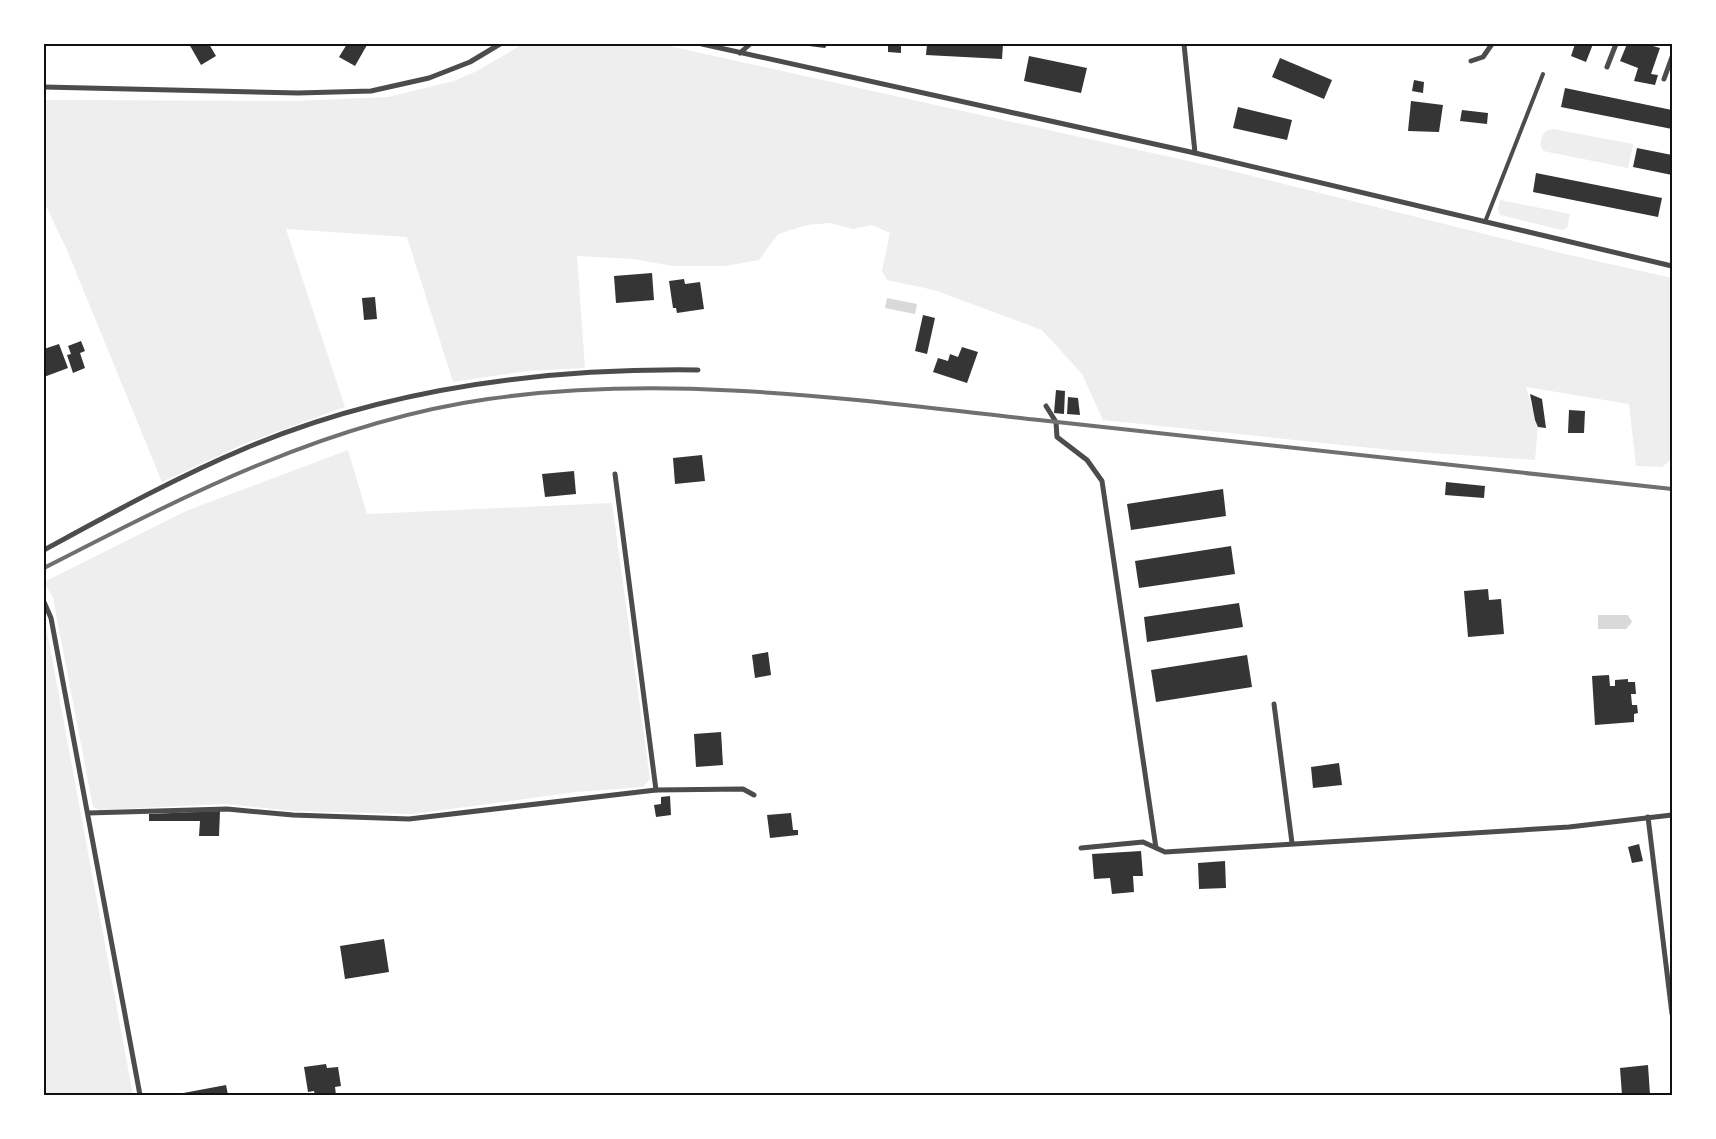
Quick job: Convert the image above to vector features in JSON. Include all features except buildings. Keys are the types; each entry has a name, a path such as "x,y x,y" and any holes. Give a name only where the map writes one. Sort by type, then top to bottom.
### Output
{"street":[{"path":"44,87 298,93 371,90 429,78 470,62 500,44"},
{"path":"702,44 1195,154 1672,266"},
{"path":"740,53 750,44"},
{"path":"1184,44 1195,154"},
{"path":"1471,61 1483,57 1492,44"},
{"path":"1607,68 1616,44"},
{"path":"1664,79 1672,57"},
{"path":"44,550 174,481 247,448 330,418 438,391 521,377 637,369 698,370"},
{"path":"1046,406 1056,422 1057,437 1087,460 1102,481 1156,848"},
{"path":"615,474 656,790"},
{"path":"44,602 51,618 140,1095"},
{"path":"1274,704 1292,843"},
{"path":"88,813 227,809 293,815 409,818 656,790 743,789 754,795"},
{"path":"1081,848 1144,842 1165,852 1569,827 1672,815"},
{"path":"1648,817 1672,1014"}],"lane":[{"path":"1485,222 1542,74"}],"shaded area":[{"path":"523,44 660,44 1220,168 1565,254 1672,278 1672,459 1662,467 1636,466 1629,404 1526,387 1538,427 1535,460 1391,450 1103,420 1082,374 1042,330 934,290 887,280 882,271 890,233 872,225 853,229 830,223 807,225 778,234 759,260 725,266 672,266 633,259 577,256 585,368 527,371 453,382 407,237 286,229 345,407 246,443 162,482 67,250 44,202 44,100 293,101 388,97 454,81 477,71"},
{"path":"1553,129 1633,144 1628,168 1543,151 1542,137 1546,131"},
{"path":"1500,200 1570,214 1567,228 1562,230 1500,215 1498,209"},
{"path":"887,298 917,304 915,314 885,308"},
{"path":"348,450 367,514 612,503 650,779 643,787 576,792 414,814 293,811 226,804 99,810 93,807 53,598 44,582 186,511"},
{"path":"1598,615 1628,615 1632,622 1626,629 1598,629"},
{"path":"44,623 46,626 133,1095 44,1095"}],"railway":[{"path":"44,568 204,489 314,443 371,425 429,410 488,399 626,388 764,392 833,398 1672,489"}]}
